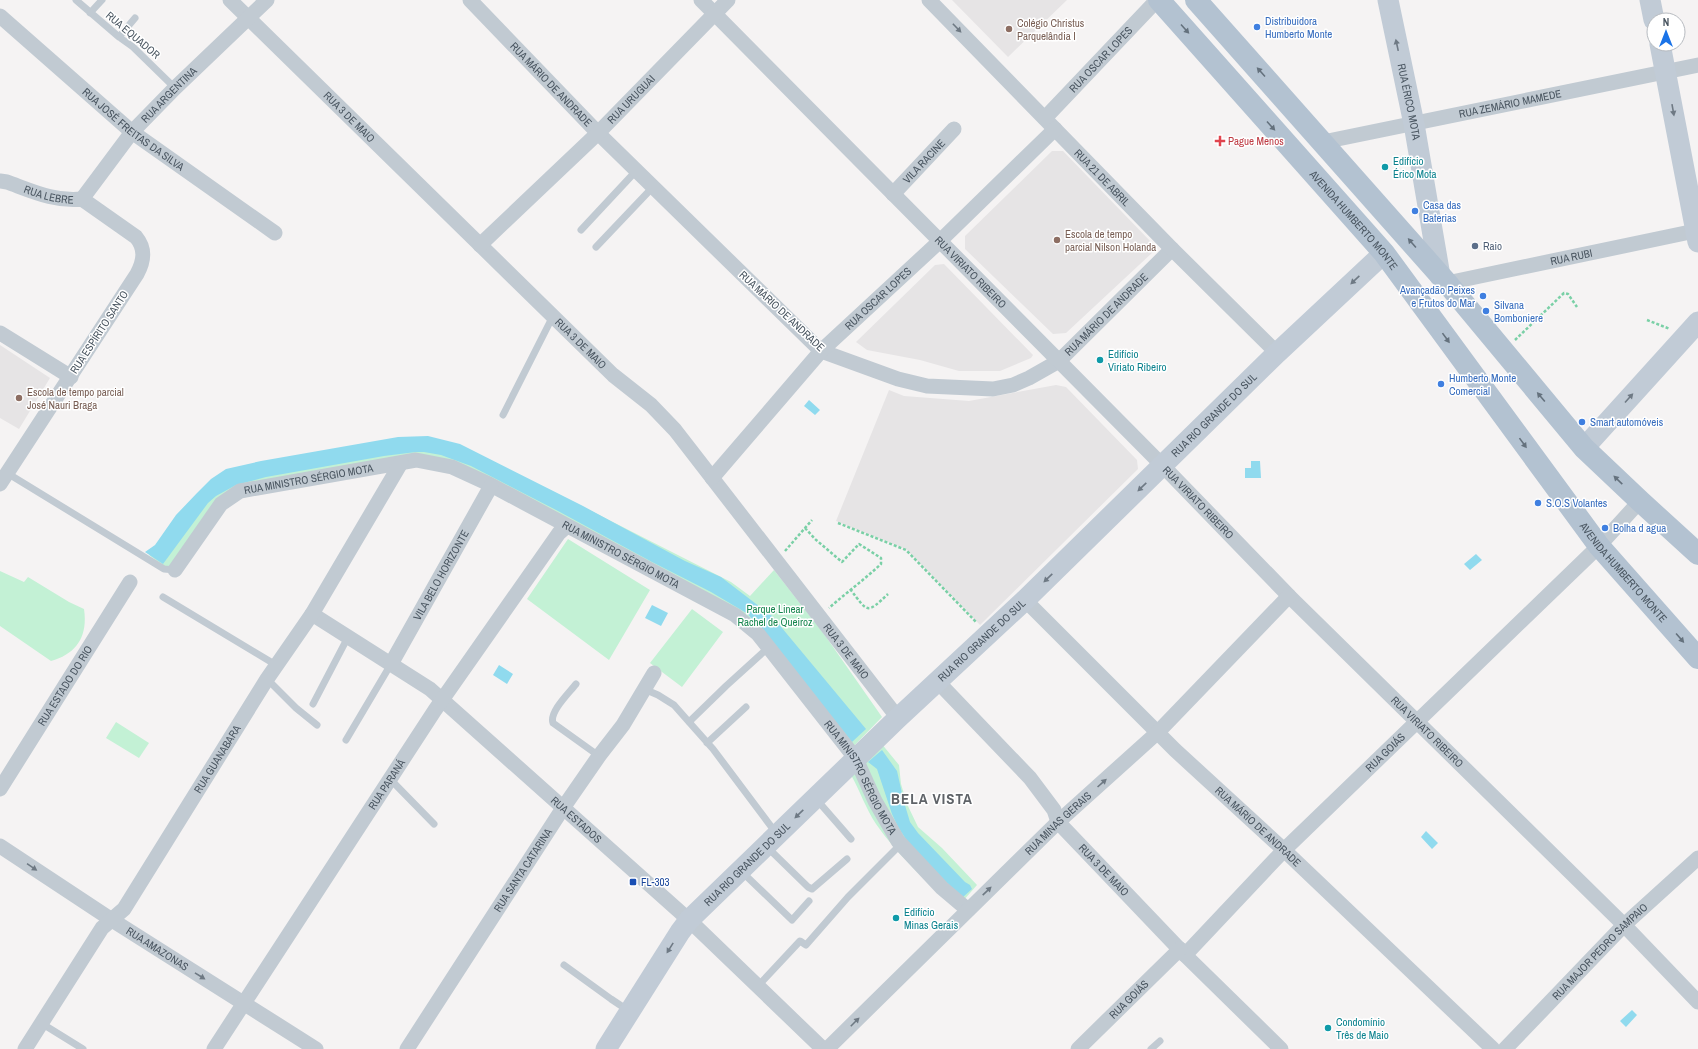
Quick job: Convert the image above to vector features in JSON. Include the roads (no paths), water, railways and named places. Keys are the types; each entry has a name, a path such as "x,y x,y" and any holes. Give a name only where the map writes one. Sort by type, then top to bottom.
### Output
{"main road":[{"name":"AVENIDA HUMBERTO MONTE","path":"1158,0 1384,253 1599,546 1698,658"},
{"path":"1200,0 1443,279 1584,448 1640,502 1698,554"}],"street":[{"name":"RUA 3 DE MAIO","path":"230,0 613,375 651,406 675,430 898,718"},
{"name":"RUA ARGENTINA","path":"82,199 132,132 175,88 267,0"},
{"name":"RUA MÁRIO DE ANDRADE","path":"470,0 598,133 821,351 898,379 927,386 966,389 993,389 1013,385 1029,378 1059,361 1172,249"},
{"name":"RUA VIRIATO RIBEIRO","path":"701,0 1163,466 1289,596 1624,925 1698,1002"},
{"name":"RUA URUGUAI","path":"480,245 598,133 728,0"},
{"name":"RUA 21 DE ABRIL","path":"929,0 1172,249 1277,353"},
{"name":"RUA OSCAR LOPES","path":"1045,118 1158,0"},
{"name":"RUA ÉRICO MOTA","path":"1388,0 1414,124 1443,279"},
{"path":"1650,0 1652,12"},
{"name":"RUA JOSÉ FREITAS DA SILVA","path":"0,16 132,132 274,233"},
{"path":"1662,52 1697,236"},
{"name":"RUA ZEMÁRIO MAMEDE","path":"1323,142 1698,65"},
{"name":"VILA RACINE","path":"894,194 954,129"},
{"name":"RUA OSCAR LOPES","path":"712,478 821,351 940,241 1056,129"},
{"name":"RUA LEBRE","path":"0,182 7,182 57,199 82,199 136,237"},
{"name":"RUA RUBI","path":"1443,279 1697,236"},
{"name":"RUA ESPÍRITO SANTO","path":"4,479 141,266 143,248 136,237"},
{"name":"RUA RIO GRANDE DO SUL","path":"606,1049 689,920 882,733 1025,600 1277,353 1384,253"},
{"path":"1584,448 1698,322"},
{"path":"0,333 71,377"},
{"name":"RUA MINISTRO SÉRGIO MOTA","path":"175,570 222,504 240,491 416,460 452,467 735,614 758,634 856,759 875,801 891,830 901,844 942,888 968,910"},
{"name":"RUA GUANABARA","path":"25,1049 102,928 124,909 267,679 312,614 401,463"},
{"name":"VILA BELO HORIZONTE","path":"391,664 491,486"},
{"name":"RUA GOIÁS","path":"1078,1049 1182,952 1284,850 1599,546 1640,502"},
{"name":"RUA PARANÁ","path":"214,1049 441,701 559,533 567,526"},
{"name":"RUA ESTADO DO RIO","path":"0,789 130,582"},
{"name":"RUA MINAS GERAIS","path":"827,1049 1058,822 1158,732 1289,596"},
{"name":"RUA MÁRIO DE ANDRADE","path":"1025,600 1175,750 1284,850 1494,1049"},
{"name":"RUA ESTADOS","path":"312,614 430,689 441,701 689,920 823,1049"},
{"name":"RUA SANTA CATARINA","path":"407,1049 563,808 599,756 623,725 654,673"},
{"name":"RUA 3 DE MAIO","path":"938,682 1030,778 1054,810 1058,822 1182,952 1281,1049"},
{"name":"RUA AMAZONAS","path":"0,846 112,920 316,1049"},
{"name":"RUA MAJOR PEDRO SAMPAIO","path":"1505,1049 1624,925 1698,858"}],"lane":[{"name":"RUA EQUADOR","path":"76,0 133,47 175,88"},
{"path":"90,13 102,0"},
{"path":"119,37 135,18"},
{"path":"581,230 636,171"},
{"path":"596,247 653,187"},
{"path":"503,415 553,316"},
{"path":"4,479 164,569 175,570"},
{"path":"163,597 276,665"},
{"path":"313,704 348,637"},
{"path":"689,722 726,686 769,648"},
{"path":"346,740 391,664"},
{"path":"267,679 296,708 316,725"},
{"path":"576,684 551,719 553,723 599,756"},
{"path":"644,689 658,695 674,706 707,743 771,841 808,887 812,889 847,860"},
{"path":"707,743 746,707"},
{"path":"390,779 434,824"},
{"path":"816,798 851,838"},
{"path":"758,986 800,941 806,945 848,897 901,844"},
{"path":"740,871 792,920 809,901"},
{"path":"564,964 611,999 630,1011"},
{"path":"41,1023 83,1049"},
{"path":"1151,1049 1160,1041"}],"water":[{"path":"809,400 820,410 815,415 804,406"},
{"path":"428,436 460,444 583,506 685,561 721,577 772,616 866,729 852,742 748,614 711,592 558,511 471,466 441,455 416,452 384,456 266,477 236,485 216,496 208,503 163,564 145,552 155,545 176,515 197,493 211,479 226,469 261,461 398,437"},
{"path":"1251,461 1260,461 1261,478 1245,478 1245,468 1251,468"},
{"path":"1476,554 1482,560 1470,570 1464,564"},
{"path":"652,605 668,613 661,626 645,618"},
{"path":"499,665 513,674 507,684 493,675"},
{"path":"882,750 897,771 910,822 918,833 965,882 970,885 972,889 962,898 911,847 898,827 892,814 877,769 868,762"},
{"path":"1426,831 1438,843 1432,849 1421,837"},
{"path":"1632,1010 1637,1015 1626,1027 1620,1021"}],"place":[{"name":"Distribuidora Humberto Monte","path":"1257,27"},
{"name":"Colégio Christus Parquelândia I","path":"1009,29"},
{"name":"Pague Menos","path":"1220,141"},
{"name":"Edifício Érico Mota","path":"1385,167"},
{"name":"Casa das Baterias","path":"1415,211"},
{"name":"Escola de tempo parcial Nilson Holanda","path":"1057,240"},
{"name":"Raio","path":"1475,246"},
{"name":"Avançadão Peixes e Frutos do Mar","path":"1483,296"},
{"name":"Silvana Bomboniere","path":"1486,311"},
{"name":"Edifício Viriato Ribeiro","path":"1100,360"},
{"name":"Humberto Monte Comercial","path":"1441,384"},
{"name":"Escola de tempo parcial José Nauri Braga","path":"19,398"},
{"name":"Smart automóveis","path":"1582,422"},
{"name":"S.O.S Volantes","path":"1538,503"},
{"name":"Bolha d agua","path":"1605,528"},
{"name":"FL-303","path":"633,882"},
{"name":"Edifício Minas Gerais","path":"896,918"},
{"name":"Condomínio Três de Maio","path":"1328,1028"}],"district":[{"name":"BELA VISTA","path":"932,798"}],"park label":[{"name":"Parque Linear Rachel de Queiroz","path":"775,615"}]}
